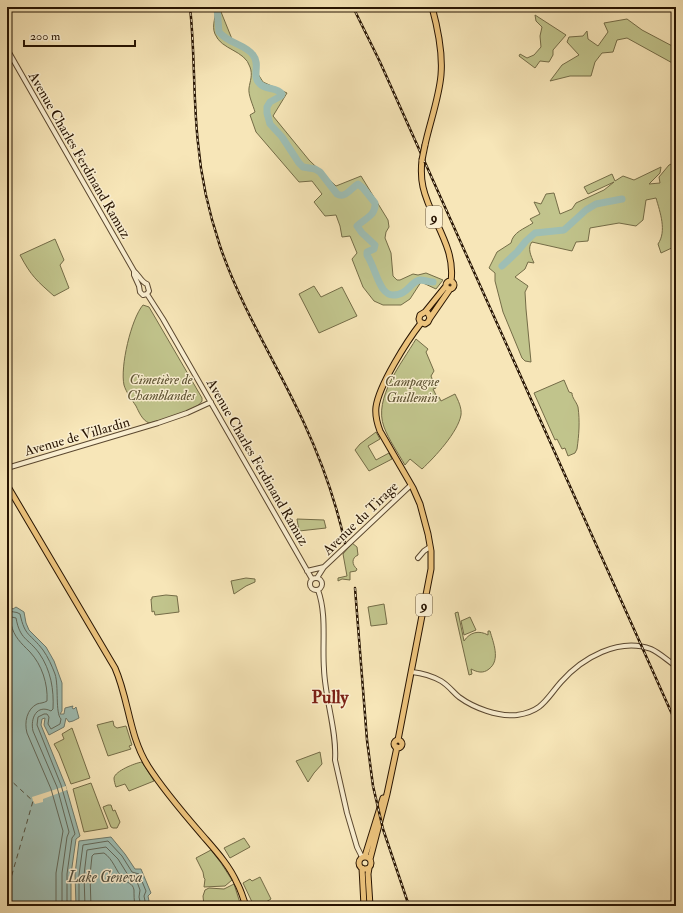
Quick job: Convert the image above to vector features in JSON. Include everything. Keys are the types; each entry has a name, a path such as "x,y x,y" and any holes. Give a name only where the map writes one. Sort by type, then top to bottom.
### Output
{"main road":[{"name":"9","path":"432,7 440,39 441,68 437,96 422,160 422,180 430,209 451,257 451,281 447,282 448,288"},
{"path":"448,288 430,318 430,321 427,324 421,323 419,317 421,314 425,312 448,288"},
{"path":"425,312 428,313 430,318"},
{"name":"9","path":"412,672 431,569 430,547 420,504 411,484 380,431 377,424 376,412 379,396 384,384 408,342 421,323"},
{"path":"7,485 116,670 124,692 131,725 142,755 161,785 231,872 238,884 246,906"},
{"path":"364,906 362,868 359,863 366,858 375,823 388,784 397,747 402,745 401,741 398,740 412,672"},
{"path":"366,858 372,863 368,874 370,906"},
{"path":"362,868 369,868"}],"street":[{"name":"Avenue Charles Ferdinand Ramuz","path":"7,49 134,271 144,283"},
{"name":"Avenue Charles Ferdinand Ramuz","path":"134,271 134,275 139,286"},
{"path":"144,283 147,284 149,288 147,294 143,295 140,292 139,286 144,283"},
{"name":"Avenue Charles Ferdinand Ramuz","path":"147,294 211,402 307,571 314,578"},
{"name":"Avenue de Villardin","path":"7,468 152,425 187,413 211,402"},
{"name":"Avenue du Tirage","path":"314,578 411,484"},
{"path":"418,558 421,553 430,547"},
{"path":"421,553 427,554 431,557"},
{"name":"Avenue du Tirage","path":"307,571 324,567"},
{"path":"318,590 313,590 310,587 309,583 314,578 320,580 322,584 318,590 323,616 324,670 333,728 336,766 357,847 366,858"},
{"path":"412,672 420,673 441,681 471,704 498,713 516,715 529,712 542,706 567,676 585,661 619,646 637,645 648,648 676,666"}],"green space":[{"path":"215,7 219,7 232,39 244,46 255,60 258,74 263,82 287,93 273,116 309,160 336,186 361,176 388,220 389,227 385,238 391,253 393,276 397,280 400,280 413,274 418,275 426,273 443,280 436,289 421,282 410,299 401,305 383,305 374,301 363,287 352,259 357,253 350,236 342,237 336,215 325,216 314,202 322,194 312,181 299,182 256,132 250,115 255,112 249,91 251,70 247,61 243,57 222,44 215,34"},
{"path":"535,15 566,35 553,50 553,55 549,62 540,61 535,68 519,56 520,54 527,58 534,55 541,47 540,36 542,27 536,21"},
{"path":"627,19 642,30 676,48 676,65 627,38 617,40 613,52 602,53 595,62 591,76 570,76 550,81 562,65 579,55 567,42 569,37 583,36 587,31 588,39 598,46 608,32 604,23"},
{"path":"676,162 676,246 661,253 658,244 661,239 662,221 656,198 646,200 643,220 636,226 619,223 590,228 588,241 576,242 572,251 532,242 530,249 534,263 528,262 525,269 515,277 528,286 525,292 531,362 525,361 522,358 503,312 495,281 495,273 489,268 497,252 511,243 516,233 533,223 530,219 540,214 534,202 541,204 546,194 554,193 560,214 572,209 576,203 604,190 614,182 588,194 584,187 612,174 615,181 623,176 634,180 661,167 660,173 649,184 660,183 659,177 669,165"},
{"path":"55,239 64,260 60,265 69,288 54,296 35,278 20,255"},
{"path":"314,286 321,297 342,287 357,316 319,333 299,294"},
{"name":"Cimetière de Chamblandes","path":"143,305 149,307 202,398 202,401 194,408 170,418 149,423 143,418 128,393 124,385 123,377 125,355 134,321"},
{"name":"Campagne Guillemin","path":"416,339 428,349 426,352 434,371 431,376 436,388 433,389 437,397 439,397 441,401 455,394 460,404 461,412 459,422 451,436 422,469 410,459 405,465 386,432 382,416 382,404 391,381"},
{"path":"564,380 578,407 579,418 577,449 575,453 568,456 565,448 562,449 557,439 555,440 534,393"},
{"path":"376,432 380,439 368,446 376,460 389,453 392,459 369,471 355,450 360,444"},
{"path":"297,519 324,520 326,528 299,531"},
{"path":"352,543 357,547 358,555 354,558 353,562 357,569 356,571 350,572 350,580 342,579 338,581 338,578 347,576 343,554"},
{"path":"246,578 255,579 255,582 234,594 231,581"},
{"path":"166,595 177,596 179,612 155,615 154,611 152,612 152,597"},
{"path":"384,604 387,624 371,626 368,607"},
{"path":"458,612 464,641 472,634 478,632 488,635 488,631 490,631 495,651 495,661 487,671 480,672 471,669 472,674 469,675 455,613"},
{"path":"470,617 476,630 464,635 461,621"},
{"path":"113,721 114,726 117,728 126,726 132,745 129,746 131,749 108,756 97,725"},
{"path":"72,728 90,778 71,784 54,744 64,739 62,734"},
{"path":"320,752 322,764 308,782 296,761"},
{"path":"142,762 154,781 129,791 125,784 116,787 114,781 115,775 121,770"},
{"path":"91,783 108,828 84,832 73,789"},
{"path":"111,805 113,811 115,810 120,822 117,828 111,827 103,807"},
{"path":"244,838 250,847 230,858 224,848"},
{"path":"211,850 232,880 225,886 204,887 205,879 196,858"},
{"path":"260,877 271,899 259,906 255,906 243,883 250,879 252,881"},
{"path":"234,884 241,906 204,906 203,896 205,890 209,888 224,889"}],"water":[{"name":"Lake Geneva","path":"7,605 13,609 16,607 24,612 29,630 46,647 54,661 62,683 62,711 60,714 64,714 65,708 73,706 72,708 74,709 76,707 79,718 69,722 66,718 64,727 49,735 44,725 45,718 42,719 41,725 65,784 80,836 76,839 71,874 71,906 7,906"},
{"name":"Lake Geneva","path":"111,837 135,869 141,869 151,893 148,896 150,906 76,906 75,874 79,841"}],"pier":[{"path":"66,786 67,790 43,799 43,802 35,804 33,801 32,797"}],"waterway":[{"path":"217,7 219,32 227,39 250,51 256,63 257,81 262,86 277,90 282,94 270,102 267,107 267,113 270,124 282,137 299,163 303,167 315,169 320,172 337,194 343,195 358,184 375,203 372,214 357,226 375,245 374,249 367,252 367,255 386,293 390,295 402,293 420,280 433,282"},
{"path":"502,266 535,233 564,230 586,210 596,204 622,199"}],"ferry route":[{"path":"7,777 33,801 7,892"}],"railway":[{"path":"190,7 199,156 212,221 238,292 294,401 317,452 333,497 345,543"},
{"path":"353,7 380,62 676,723"},
{"path":"355,588 367,740 373,786 383,829 409,906"}],"district":[{"name":"Pully","path":"330,697"}]}
